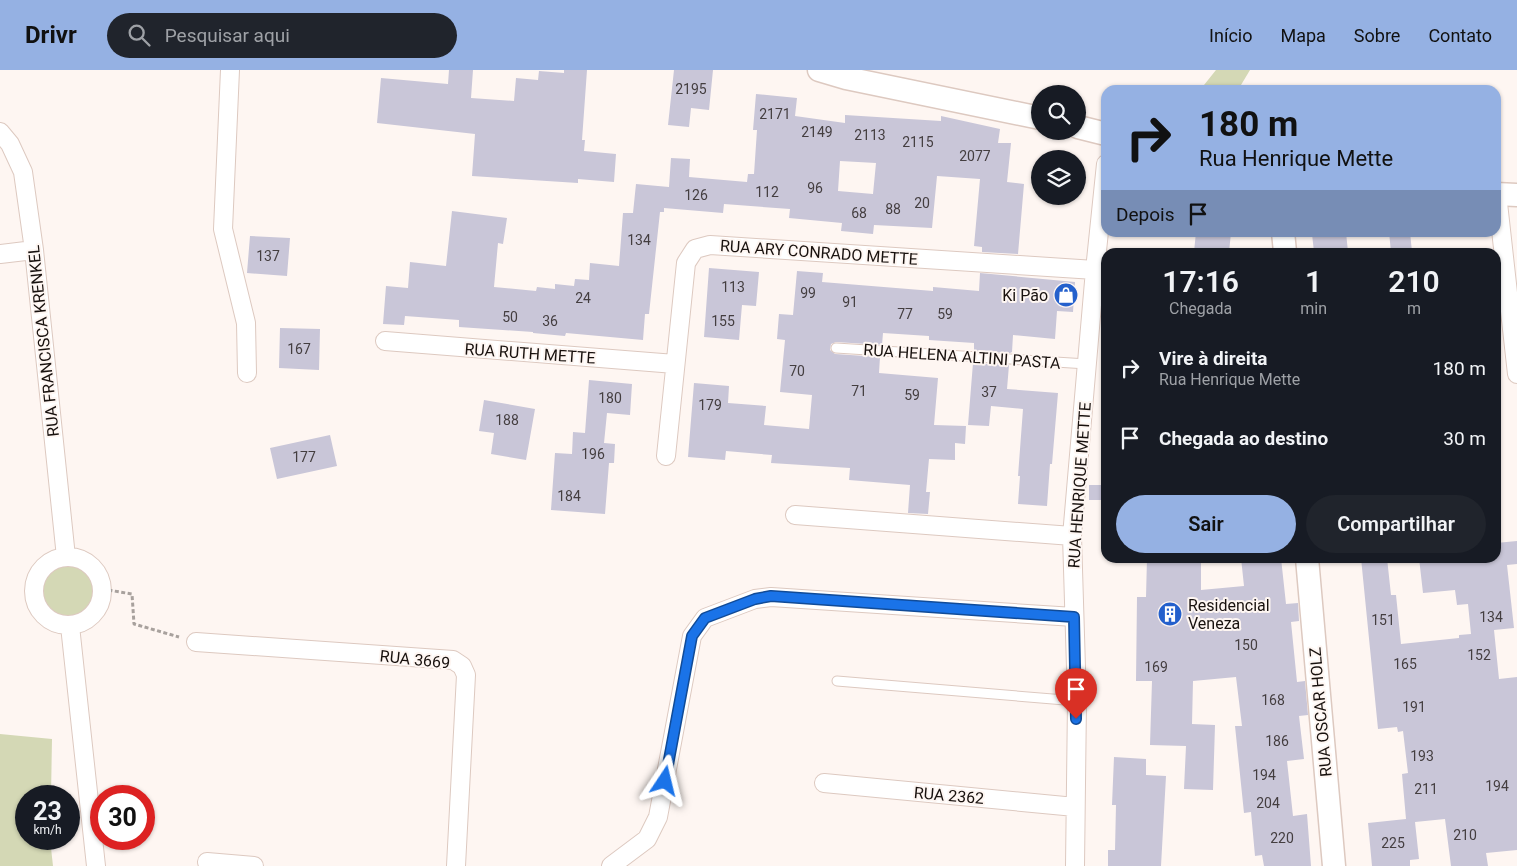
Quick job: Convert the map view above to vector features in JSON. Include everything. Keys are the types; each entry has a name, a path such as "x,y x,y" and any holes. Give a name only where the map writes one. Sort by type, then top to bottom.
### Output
{"street":[{"path":"230,70 223,229 246,323 247,373"},
{"path":"819,70 846,78 1031,116"},
{"path":"1086,129 1101,133"},
{"name":"RUA FRANCISCA KRENKEL","path":"0,132 10,144 23,172 34,250 66,557"},
{"path":"1504,194 1517,374"},
{"name":"RUA HENRIQUE METTE","path":"1075,866 1077,701 1072,536 1101,212"},
{"name":"RUA ARY CONRADO METTE","path":"666,456 686,262 695,249 710,245 1095,270"},
{"path":"0,254 34,250"},
{"name":"RUA RUTH METTE","path":"385,341 675,364"},
{"path":"795,515 1072,536"},
{"path":"66,557 79,559 90,566 99,576 102,589 101,602 94,614 83,622 70,626 57,624 45,618 37,607 33,594 35,580 42,569 52,561 66,557"},
{"name":"RUA OSCAR HOLZ","path":"1307,563 1334,866"},
{"path":"612,866 648,839 658,817 692,636 705,618 755,599 771,596 1074,617"},
{"path":"70,626 96,866"},
{"name":"RUA 3669","path":"196,642 453,660 462,666 466,675 456,866"},
{"name":"RUA 2362","path":"824,783 1075,807"},
{"path":"207,862 254,866"}],"lane":[{"name":"RUA HELENA ALTINI PASTA","path":"836,348 1087,364"},
{"path":"837,681 1077,701"}],"path":[{"path":"102,589 132,594 134,624 196,642"}],"green space":[{"path":"1216,70 1250,70 1241,85 1204,85"},
{"path":"68,565 78,567 87,573 93,582 95,592 93,602 87,611 78,617 68,619 58,617 49,611 43,602 41,592 43,582 49,573 58,567"},
{"path":"0,734 52,739 51,785 15,785 15,850 51,850 53,866 0,866"}],"building":[{"path":"449,70 473,70 471,98 514,101 516,78 538,80 539,71 564,73 564,70 587,70 582,140 585,140 584,151 616,154 614,182 578,179 578,183 472,176 475,134 377,123 381,78 448,84"},
{"path":"674,70 713,70 709,110 691,108 689,127 668,125"},
{"path":"756,94 797,98 795,116 845,123 845,115 941,121 941,116 1000,129 998,143 1011,143 1007,182 1024,184 1018,254 982,252 982,247 974,246 980,179 937,176 932,228 874,225 873,234 841,231 842,223 789,218 790,209 724,204 723,213 664,208 664,212 660,212 649,314 645,314 643,340 566,333 565,336 459,327 459,320 405,316 404,325 383,324 386,286 408,288 410,262 446,266 452,211 507,218 503,244 498,243 494,287 536,291 537,287 555,289 555,284 574,286 575,279 589,280 590,263 619,266 623,213 633,213 636,184 669,187 671,158 690,159 689,177 747,182 748,174 754,174 757,130 753,130","holes":["840,161 876,163 873,194 838,191"]},
{"path":"250,236 290,238 287,276 247,273"},
{"path":"1196,237 1231,237 1229,248 1194,248"},
{"path":"1312,237 1346,237 1348,248 1314,248"},
{"path":"1390,237 1410,237 1412,248 1391,248"},
{"path":"709,268 759,272 756,306 742,305 739,340 704,337"},
{"path":"797,271 823,273 822,282 933,291 933,287 979,291 980,273 1075,282 1073,312 1057,311 1055,339 1013,335 1012,352 1010,353 974,351 974,343 929,340 929,336 883,333 882,345 836,342 831,344 830,350 835,354 880,357 879,373 938,378 934,425 966,426 965,444 955,443 955,460 929,459 926,492 930,492 928,514 908,513 910,485 849,480 850,468 771,463 772,455 726,451 725,460 688,457 694,383 729,386 728,403 766,406 764,425 809,429 812,395 780,392 785,340 777,339 779,314 793,315"},
{"path":"280,328 320,329 319,370 279,368"},
{"path":"973,363 1009,365 1007,389 1058,393 1047,506 1018,504 1023,409 991,406 989,426 968,425"},
{"path":"589,380 632,384 630,415 607,413 604,443 615,444 614,463 609,463 605,514 551,510 555,453 572,454 573,432 585,433"},
{"path":"484,400 535,409 526,460 491,454 494,433 479,431"},
{"path":"330,435 337,466 277,479 270,448"},
{"path":"1089,485 1101,485 1101,500 1089,500"},
{"path":"1517,541 1517,564 1507,565 1514,628 1494,630 1499,679 1517,677 1517,850 1486,853 1488,866 1451,866 1445,819 1415,822 1419,859 1410,860 1410,866 1372,866 1368,823 1406,819 1402,774 1408,773 1403,731 1398,732 1397,727 1378,729 1361,563 1388,563 1391,595 1396,595 1401,644 1459,638 1459,635 1471,634 1468,604 1457,605 1455,590 1423,593 1420,563 1501,563 1501,543"},
{"path":"1147,563 1201,563 1201,590 1244,586 1242,563 1282,563 1286,604 1298,603 1299,621 1291,622 1297,682 1305,681 1308,715 1299,716 1304,759 1287,761 1293,816 1307,814 1311,866 1264,866 1262,855 1255,856 1251,812 1244,813 1235,726 1242,726 1236,677 1193,681 1192,724 1215,725 1213,790 1184,789 1186,746 1150,745 1152,681 1136,681 1137,597 1146,597"},
{"path":"1114,757 1146,759 1146,775 1166,776 1161,866 1108,866 1108,850 1115,850 1116,805 1112,805"}],"place":[{"name":"Ki Pão","path":"1066,295"},
{"name":"Residencial Veneza","path":"1170,614"}],"route":[{"path":"665,781 692,636 705,618 755,599 771,596 1074,617 1076,719"}]}
